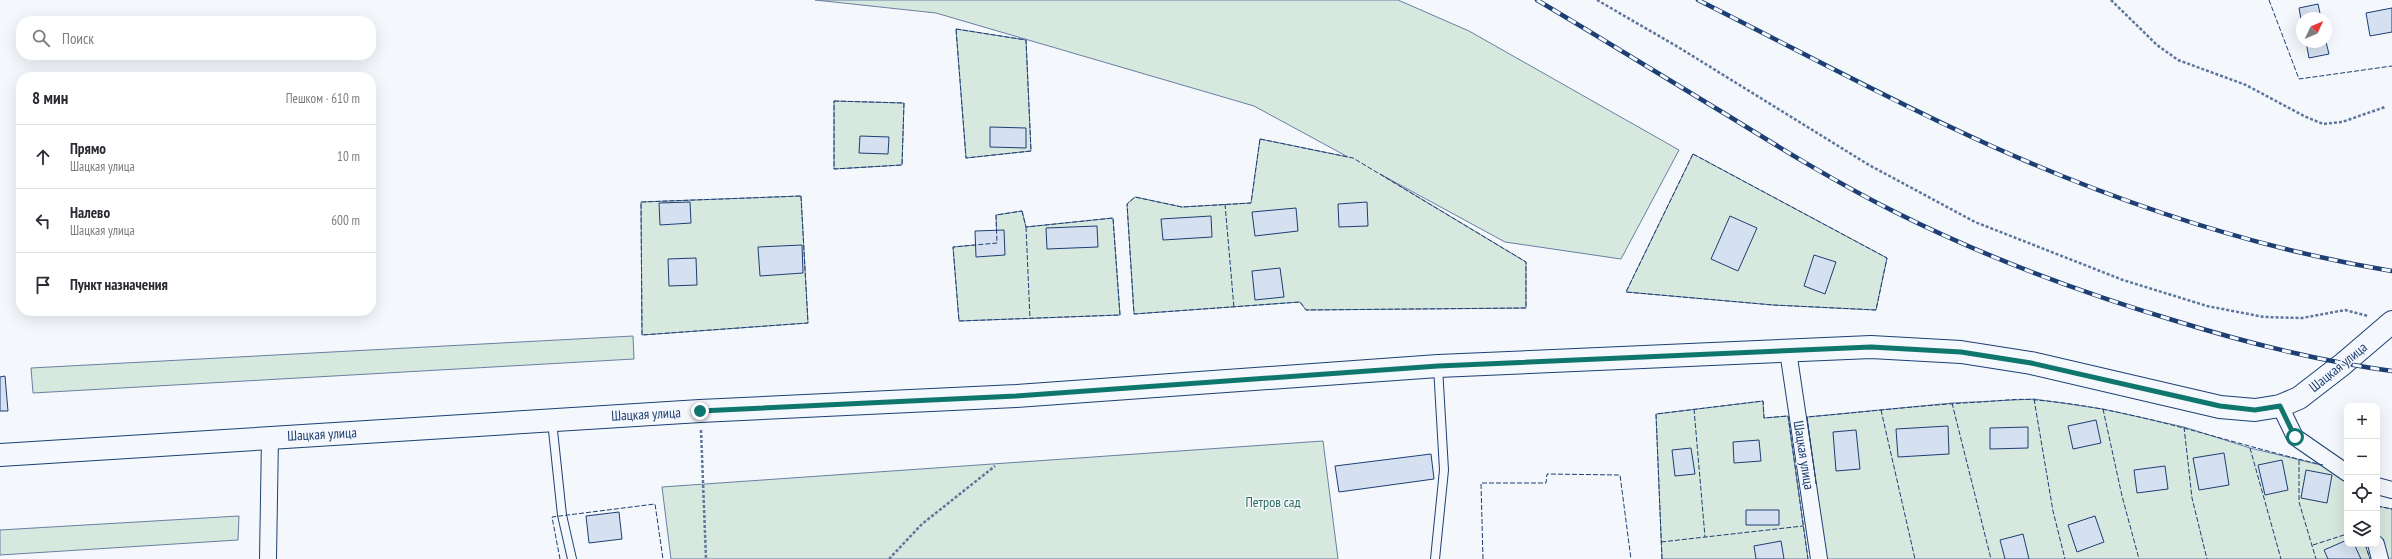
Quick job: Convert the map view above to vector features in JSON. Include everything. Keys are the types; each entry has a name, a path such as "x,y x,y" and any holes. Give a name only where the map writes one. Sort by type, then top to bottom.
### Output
{"main road":[{"name":"Шацкая улица","path":"0,455 700,411 1016,396 1438,366 1871,347 1961,352 2038,364 2220,406 2255,410 2280,406 2299,398 2321,382 2388,325"}],"street":[{"name":"Шацкая улица","path":"1788,351 1819,559"},
{"path":"2280,406 2295,437 2344,471"},
{"path":"268,559 270,437"},
{"path":"2380,487 2392,490"},
{"path":"2377,547 2380,559"}],"lane":[{"path":"1435,559 1444,470 1438,366"},
{"path":"552,420 562,515 572,559"}],"path":[{"path":"1597,0 1678,47 1869,165 1975,222 2123,280 2206,306 2264,317 2302,318 2346,310 2359,312 2388,325"},
{"path":"2110,0 2157,45 2178,60 2246,85 2304,116 2323,124 2342,122 2385,106"},
{"path":"700,411 706,559"},
{"path":"889,559 922,524 995,466"}],"green space":[{"path":"815,0 1398,0 1469,31 1679,150 1621,259 1505,242 1380,174 1526,262 1526,308 1306,310 1300,302 1134,314 1127,204 1135,197 1182,207 1251,203 1260,139 1348,157 1254,106 936,13"},
{"path":"956,29 1026,40 1031,151 966,158"},
{"path":"834,101 904,103 902,165 834,169"},
{"path":"1693,154 1887,258 1876,310 1773,305 1626,292"},
{"path":"801,196 808,323 642,335 641,202"},
{"path":"1022,211 1026,227 1113,218 1120,315 959,321 953,247 997,243 996,215"},
{"path":"633,336 634,359 33,393 31,368"},
{"path":"2034,399 2103,409 2184,427 2250,448 2337,469 2344,477 2344,547 2366,547 2370,559 1826,559 1807,417 1952,403"},
{"path":"1763,401 1764,418 1788,416 1808,559 1662,559 1656,414"},
{"name":"Петров сад","path":"1323,441 1338,559 671,559 662,487"},
{"path":"2380,507 2392,509 2392,559 2385,559 2380,542"},
{"path":"239,516 238,540 0,555 0,530"}],"building":[{"path":"2318,4 2320,12 2300,12 2299,8"},
{"path":"2392,8 2392,32 2370,36 2366,13"},
{"path":"2307,48 2328,48 2329,54 2309,58"},
{"path":"990,127 1026,128 1026,148 990,147"},
{"path":"860,136 889,137 888,154 859,153"},
{"path":"690,202 691,223 660,225 659,203"},
{"path":"1367,202 1368,226 1339,227 1338,204"},
{"path":"1296,208 1298,231 1255,236 1252,212"},
{"path":"1211,216 1212,237 1163,240 1161,219"},
{"path":"1730,216 1757,228 1738,271 1711,259"},
{"path":"1097,226 1098,247 1047,249 1046,228"},
{"path":"1004,230 1005,255 976,257 975,231"},
{"path":"802,245 803,273 760,276 758,247"},
{"path":"1814,255 1836,262 1825,294 1804,286"},
{"path":"696,258 697,285 669,286 668,259"},
{"path":"1280,268 1284,297 1255,300 1252,271"},
{"path":"5,376 8,411 0,411 0,377"},
{"path":"2096,420 2101,443 2073,449 2068,426"},
{"path":"1948,426 1949,454 1898,457 1896,429"},
{"path":"2028,427 2028,448 1990,449 1990,428"},
{"path":"1856,430 1860,469 1836,471 1833,432"},
{"path":"1759,440 1761,461 1734,463 1733,442"},
{"path":"1691,448 1695,474 1675,476 1672,450"},
{"path":"2224,453 2229,485 2199,490 2193,458"},
{"path":"1431,454 1434,479 1339,492 1335,466"},
{"path":"2282,460 2288,490 2265,495 2258,465"},
{"path":"2165,466 2168,489 2137,493 2134,470"},
{"path":"2306,470 2332,475 2327,503 2301,498"},
{"path":"1746,510 1779,510 1779,525 1746,525"},
{"path":"619,512 622,539 589,543 586,516"},
{"path":"2095,516 2104,542 2077,552 2068,525"},
{"path":"2023,534 2029,559 2005,559 2000,540"},
{"path":"1781,541 1784,559 1756,559 1754,546"},
{"path":"2344,541 2344,547 2355,547 2361,559 2328,559 2324,550"}],"railway":[{"path":"1537,0 1831,178 1873,201 1963,244 2068,286 2203,329 2310,357 2392,371"},
{"path":"1698,0 1950,127 2085,185 2135,204 2237,236 2288,250 2392,271"}],"fence":[{"path":"2269,0 2299,79 2392,66"},
{"path":"956,29 1026,40 1031,151 966,158 956,29"},
{"path":"834,101 904,103 902,165 834,169 834,101"},
{"path":"1260,139 1353,158 1526,262 1526,308 1306,310 1300,302 1134,314 1127,204 1135,197 1182,207 1251,203 1260,139"},
{"path":"1693,154 1887,258 1876,310 1773,305 1626,292 1693,154"},
{"path":"801,196 808,323 642,335 641,202 801,196"},
{"path":"1225,204 1234,308"},
{"path":"1022,211 1026,227 1113,218 1120,315 959,321 953,247 997,243 996,215 1022,211"},
{"path":"1026,227 1030,319"},
{"path":"1816,484 1807,417 2015,399 2029,399 2073,404 2109,410 2181,427 2323,465"},
{"path":"2034,399 2053,511 2065,559"},
{"path":"1662,559 1656,414 1763,401 1764,418 1788,416 1808,559"},
{"path":"1952,403 1991,559"},
{"path":"1694,409 1705,537"},
{"path":"2103,409 2122,496 2139,559"},
{"path":"1881,410 1915,559"},
{"path":"2184,427 2192,498 2207,559"},
{"path":"2250,448 2281,559"},
{"path":"2299,460 2299,502 2316,559"},
{"path":"1483,559 1481,483 1546,483 1547,474 1620,475 1631,559"},
{"path":"560,559 552,517 655,504 663,559"},
{"path":"2380,507 2392,509"},
{"path":"1661,542 1803,526"},
{"path":"2313,545 2344,535"},
{"path":"2366,547 2370,559"}],"route":[{"path":"700,411 1016,396 1438,366 1871,347 1961,352 2031,363 2220,406 2255,410 2280,406 2295,437"}]}
